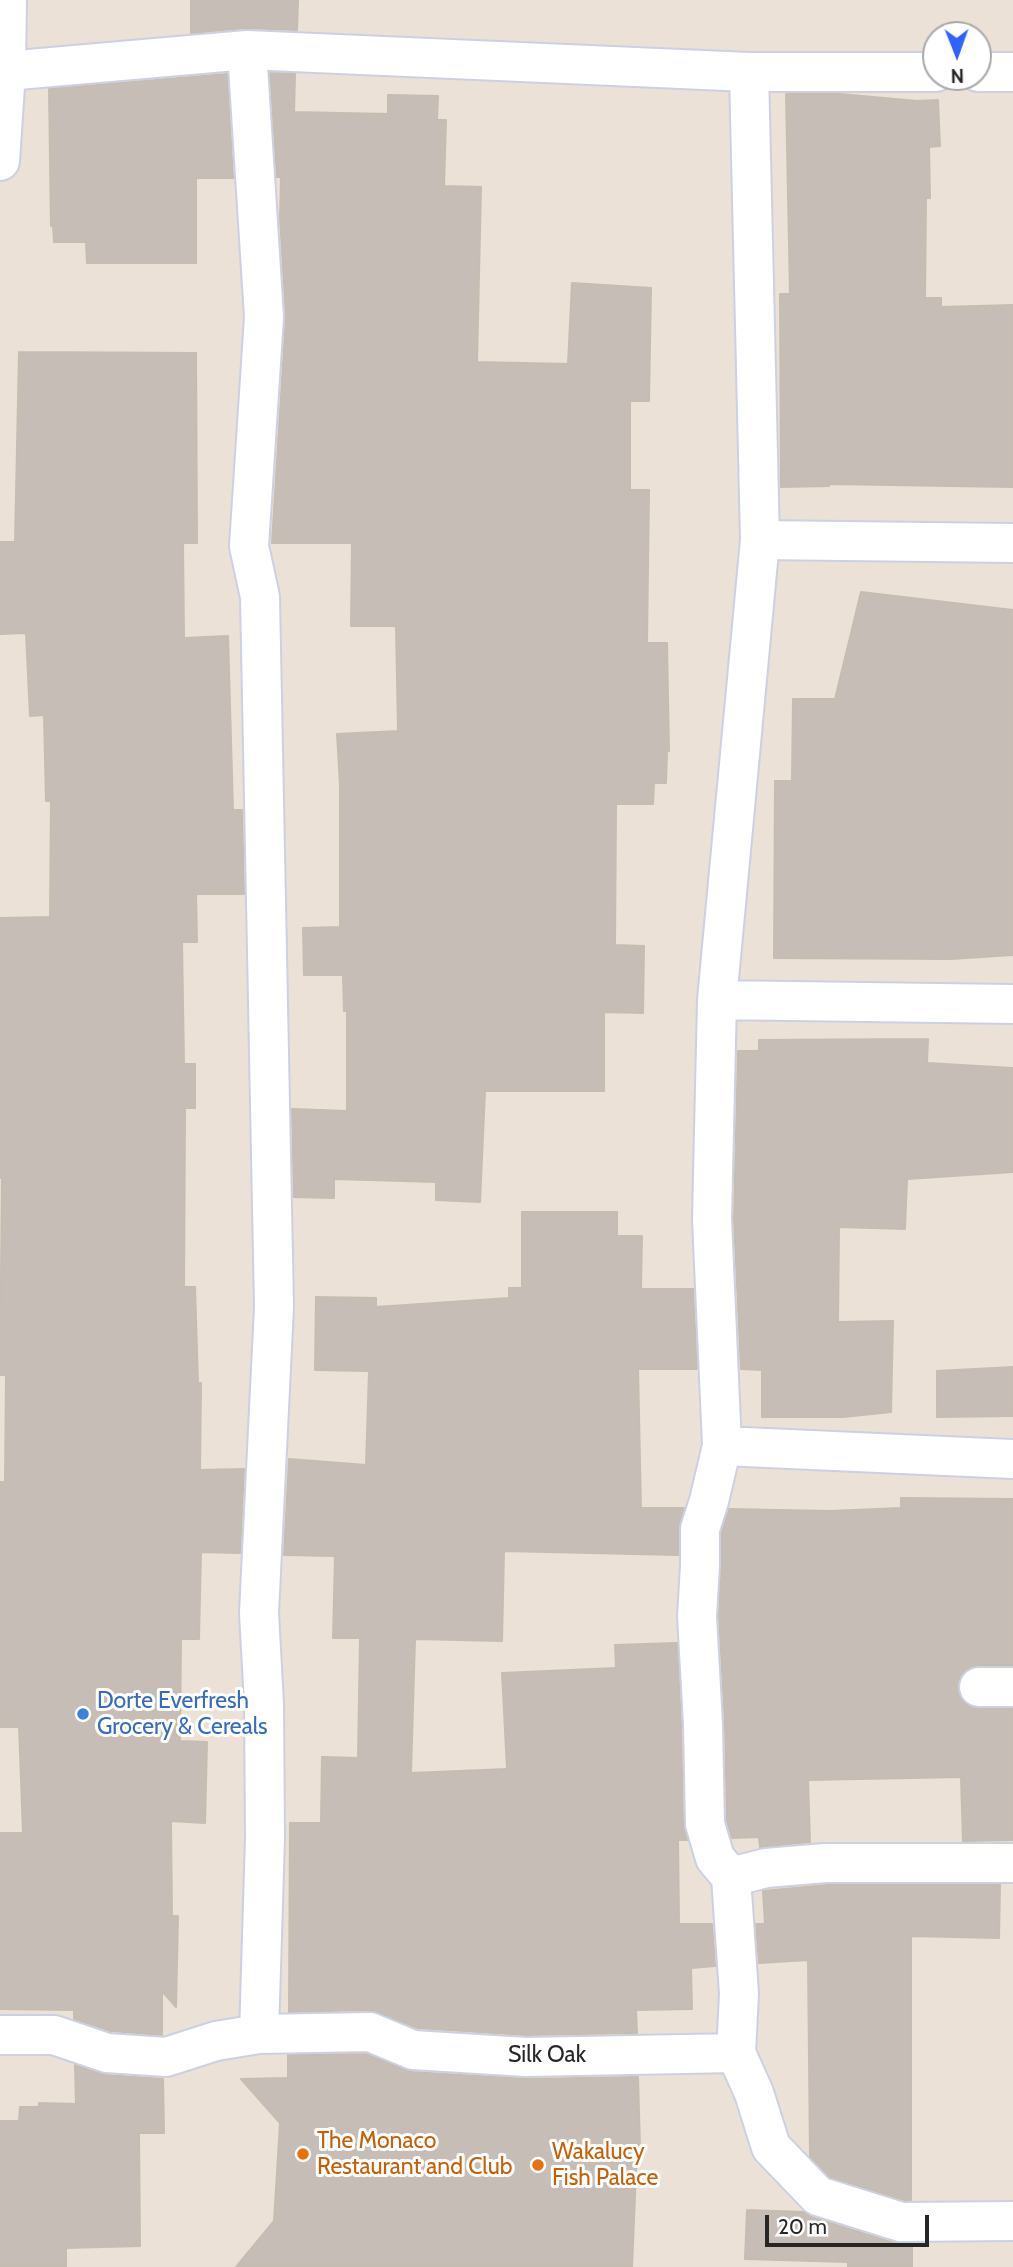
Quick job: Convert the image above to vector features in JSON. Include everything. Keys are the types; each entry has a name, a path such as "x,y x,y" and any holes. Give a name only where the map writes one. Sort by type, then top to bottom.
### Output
{"street":[{"path":"0,161 7,0"},
{"path":"6,71 247,50 749,72 922,72"},
{"path":"247,50 264,317 249,546 260,597 274,1307 259,1613 264,1703 265,1811 259,2034"},
{"path":"749,72 760,540 717,1000 712,1219 722,1446 700,1529 696,1616 703,1724 705,1824 715,1858 731,1877 739,1994 736,2053 754,2093 771,2147 818,2196 901,2222 1013,2221"},
{"path":"992,72 1013,72"},
{"path":"760,540 1013,543"},
{"path":"717,1000 1013,1004"},
{"path":"722,1446 1013,1459"},
{"path":"731,1877 766,1868 825,1863 1013,1863"},
{"name":"Silk Oak","path":"0,2035 54,2035 107,2053 166,2057 216,2041 259,2034 370,2032 413,2050 526,2057 736,2053"}],"building":[{"path":"191,0 298,0 297,30 245,28 191,33"},
{"path":"270,73 295,74 294,112 388,114 388,95 438,96 437,120 446,120 444,186 481,187 477,362 568,364 572,283 651,288 649,401 630,401 630,490 649,490 647,643 667,643 669,751 666,783 654,783 653,804 616,804 615,945 644,946 643,1013 604,1012 604,1091 485,1091 480,1202 436,1200 436,1182 334,1179 334,1198 294,1197 292,1109 347,1111 347,1011 344,1011 343,975 304,975 303,928 340,927 340,785 337,734 398,731 396,626 351,626 352,543 272,543 286,316 280,218 281,177 277,177"},
{"path":"227,74 233,178 196,178 196,263 87,263 86,242 54,242 51,226 49,89"},
{"path":"786,94 840,94 917,101 938,100 940,146 929,147 930,198 926,198 925,298 941,298 941,307 1013,305 1013,487 829,484 781,487 780,294 790,294"},
{"path":"19,352 196,353 197,543 183,543 184,638 228,636 233,810 242,810 244,894 196,894 197,942 182,942 184,1064 195,1064 195,1108 185,1108 184,1287 195,1287 198,1383 201,1383 200,1470 244,1469 240,1553 201,1552 199,1639 181,1639 180,1741 207,1742 205,1823 171,1821 172,1916 178,1916 176,2007 162,1991 162,2035 111,2031 74,2019 74,2010 0,2009 0,1833 23,1833 19,1727 0,1727 0,1482 5,1482 6,1375 0,1375 0,918 50,917 51,801 46,801 44,715 30,716 26,633 0,634 0,542 15,542"},
{"path":"861,592 1013,610 1013,955 951,959 774,958 775,781 792,781 793,699 835,699"},
{"path":"928,1039 927,1063 1013,1068 1013,1172 907,1179 905,1229 839,1227 838,1322 893,1321 891,1412 843,1417 762,1417 762,1370 741,1369 734,1219 738,1051 759,1051 759,1040"},
{"path":"522,1212 617,1212 617,1236 642,1236 641,1289 693,1289 697,1369 638,1369 641,1508 684,1508 678,1529 678,1555 504,1551 502,1641 415,1639 411,1773 507,1769 502,1673 616,1668 615,1645 677,1643 683,1824 687,1840 678,1840 679,1924 712,1924 715,1966 691,1968 692,2009 636,2010 637,2033 526,2035 418,2028 370,2010 289,2012 290,1823 321,1823 322,1757 358,1758 360,1638 333,1638 335,1556 284,1555 289,1459 366,1465 369,1371 315,1370 316,1297 376,1298 376,1307 509,1298 509,1288 522,1288"},
{"path":"1013,1367 1013,1416 937,1417 937,1371"},
{"path":"901,1498 1013,1499 1013,1665 979,1665 969,1668 960,1676 957,1686 960,1697 969,1706 979,1709 1013,1709 1013,1840 963,1841 961,1777 808,1780 810,1842 760,1847 759,1837 732,1838 727,1821 719,1616 722,1532 729,1509 830,1511 901,1508"},
{"path":"826,1885 1000,1885 999,1938 911,1936 911,2200 830,2177 810,2156 808,1960 759,1963 756,1924 765,1924 763,1891"},
{"path":"366,2054 412,2072 526,2079 638,2077 640,2148 637,2148 632,2267 236,2267 274,2221 280,2123 241,2079 288,2078 288,2055"},
{"path":"75,2065 105,2075 163,2079 164,2133 139,2133 140,2246 66,2248 66,2267 0,2267 0,2121 19,2121 20,2107 39,2107 39,2103 76,2104"},
{"path":"747,2210 803,2212 811,2217 894,2243 912,2244 912,2267 848,2267 848,2262 745,2259"}],"place":[{"name":"Dorte Everfresh Grocery & Cereals","path":"83,1714"},
{"name":"The Monaco Restaurant and Club","path":"303,2154"},
{"name":"Wakalucy Fish Palace","path":"538,2165"}]}
